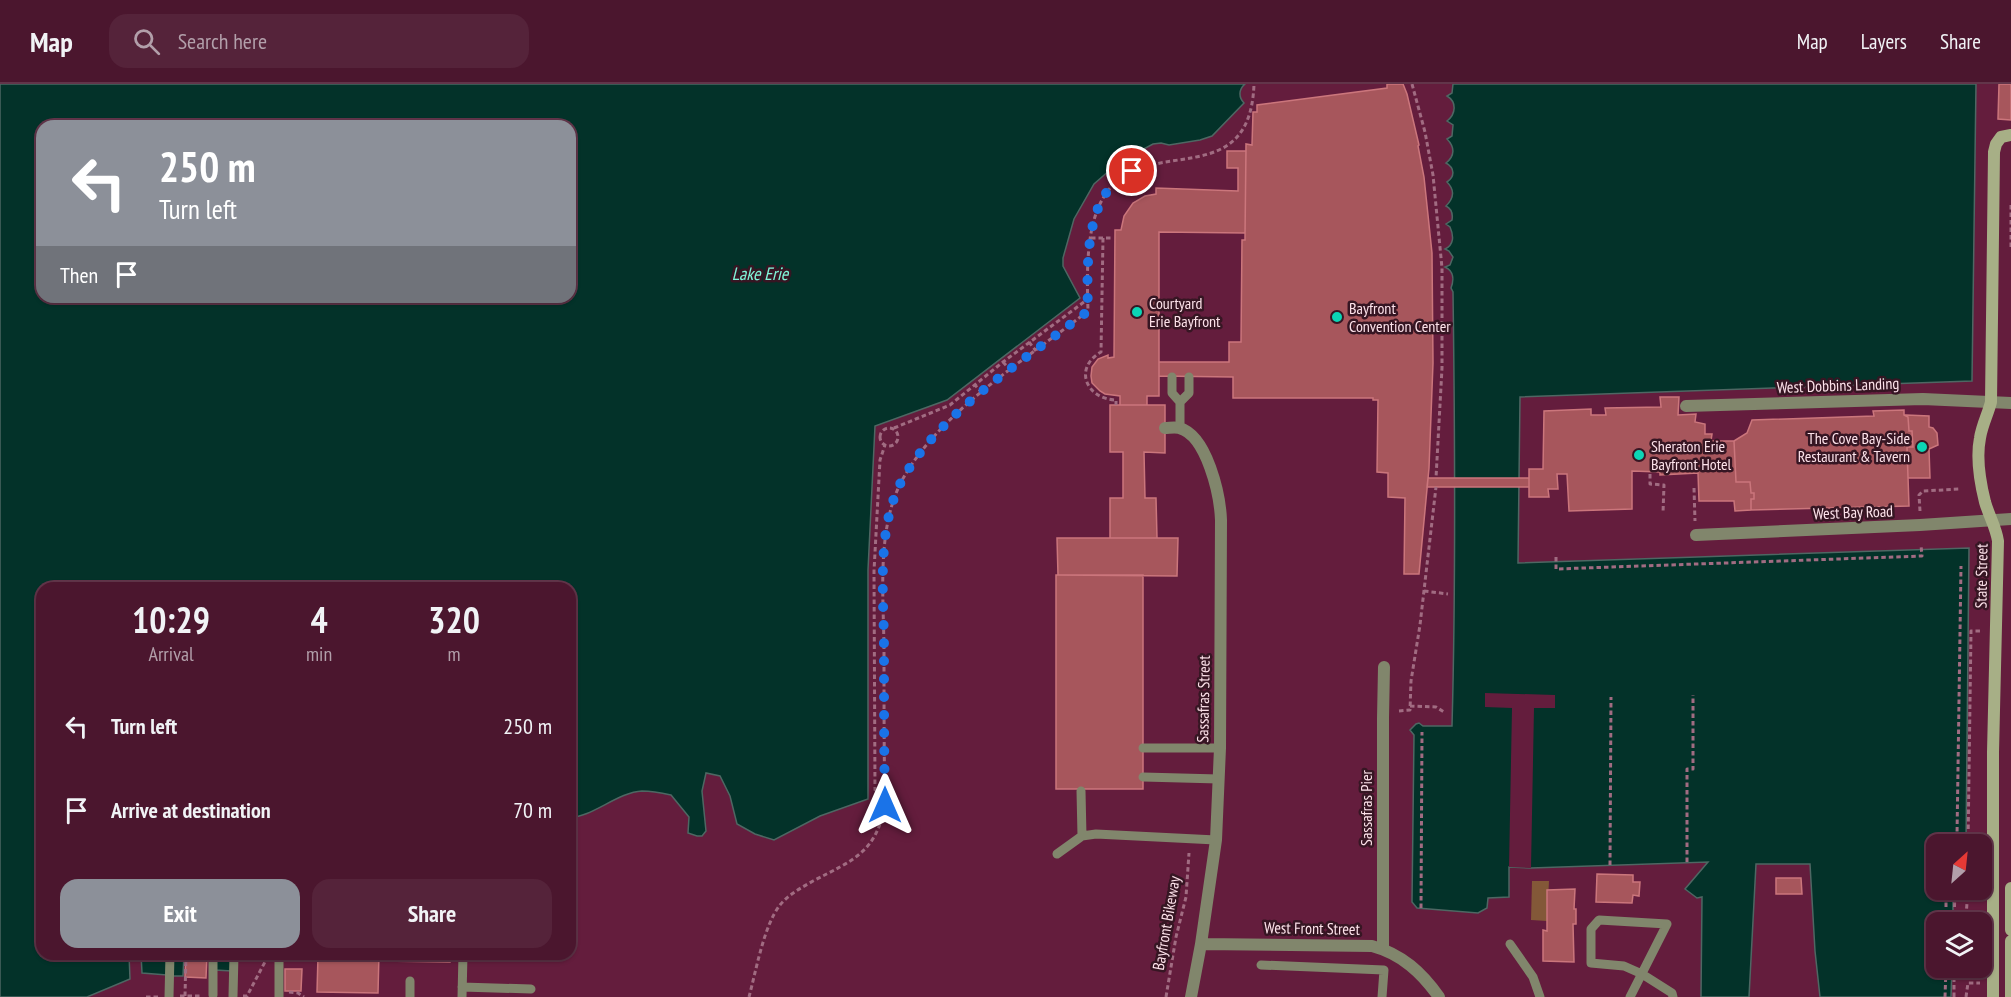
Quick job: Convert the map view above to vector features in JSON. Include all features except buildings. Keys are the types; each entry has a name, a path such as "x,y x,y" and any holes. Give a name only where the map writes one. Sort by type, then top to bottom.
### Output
{"street":[{"name":"State Street","path":"1993,997 1998,541 1997,530 1986,503 1978,452 1980,436 1991,402 1994,152 2001,137 2011,135"},
{"name":"West Dobbins Landing","path":"1686,406 1923,399 2011,403"},
{"path":"1165,428 1180,428"},
{"name":"Sassafras Street","path":"1180,428 1190,434 1199,444 1217,489 1221,508 1220,748 1216,840 1191,997"},
{"name":"West Bay Road","path":"1696,535 2011,519"},
{"name":"Sassafras Pier","path":"1383,949 1384,667"},
{"path":"2011,888 2011,930"},
{"path":"2011,941 2011,997"},
{"name":"West Front Street","path":"1201,944 1360,945 1383,949 1398,956 1414,968 1430,983 1439,997"}],"lane":[{"path":"1172,377 1172,393 1180,402 1180,428"},
{"path":"1180,402 1189,393 1189,377"},
{"path":"1143,748 1220,748"},
{"path":"1143,777 1219,779"},
{"path":"1081,791 1082,836"},
{"path":"1057,854 1082,836 1096,834 1216,840"},
{"path":"1630,997 1642,974 1667,924 1599,920 1591,928 1591,963 1624,966 1642,974 1672,993 1673,997"},
{"path":"1510,944 1533,977 1540,997"},
{"path":"169,997 170,960"},
{"path":"213,960 213,995"},
{"path":"233,996 234,960"},
{"path":"279,960 281,995"},
{"path":"463,960 462,992 531,988"},
{"path":"1261,965 1384,970 1382,997"},
{"path":"410,981 410,997"}],"path":[{"path":"749,997 769,927 779,907 798,889 848,863 868,847 881,823 885,805 884,563 888,513 905,474 958,413 1088,311 1089,251 1094,220 1110,189 1132,171 1215,153 1234,142 1246,127 1254,106 1254,84"},
{"path":"1412,84 1425,132 1433,175 1442,268 1442,368 1436,478"},
{"path":"2011,204 2011,247"},
{"path":"1091,238 1113,238"},
{"path":"1103,238 1101,352 1091,359 1086,376 1094,393 1116,400 1116,405"},
{"path":"885,445 880,438 882,430 894,428 946,408 972,389 974,384 1088,299"},
{"path":"1062,318 1069,326"},
{"path":"1029,342 1036,351"},
{"path":"1003,362 1011,370"},
{"path":"974,384 982,393"},
{"path":"885,445 896,443 899,435 894,428"},
{"path":"884,790 875,790 874,563 880,460 885,445"},
{"path":"1650,474 1650,484 1664,484 1663,513"},
{"path":"1398,711 1410,710 1411,681 1425,591 1436,487"},
{"path":"1694,488 1695,521"},
{"path":"1920,513 1919,495 1923,491 1960,489"},
{"path":"877,529 887,530"},
{"path":"1556,557 1556,569 1922,556 1921,545"},
{"path":"874,563 884,563"},
{"path":"1957,834 1961,566"},
{"path":"874,571 884,572"},
{"path":"1425,591 1448,594"},
{"path":"874,605 883,605"},
{"path":"874,621 884,621"},
{"path":"1968,834 1971,631 1983,631"},
{"path":"874,647 884,647"},
{"path":"874,663 884,663"},
{"path":"1687,862 1687,769 1693,769 1693,694"},
{"path":"874,697 884,697"},
{"path":"1610,865 1611,697"},
{"path":"874,704 884,704"},
{"path":"1410,706 1436,707 1444,712"},
{"path":"1421,908 1422,732"},
{"path":"874,738 884,738"},
{"path":"875,766 884,767"},
{"path":"875,775 884,774"},
{"name":"Bayfront Bikeway","path":"1166,997 1176,937 1186,897 1189,853"},
{"path":"185,996 186,960"},
{"path":"1945,997 1946,978"},
{"path":"1954,978 1954,997"},
{"path":"1966,997 1968,983 1980,983"},
{"path":"281,995 298,993 304,997"}],"shaded area":[{"path":"1532,881 1549,881 1547,921 1531,920"}],"water":[{"name":"Lake Erie","path":"0,84 1245,84 1240,93 1244,103 1212,136 1169,145 1153,144 1119,162 1094,184 1074,219 1063,258 1063,266 1080,298 947,400 875,426 868,570 868,799 820,816 774,840 755,834 737,824 730,796 720,776 706,773 702,791 706,831 702,836 688,833 689,817 671,795 656,792 633,792 587,814 576,816 576,582 36,582 36,960 129,960 130,979 87,997 0,997"},
{"path":"1453,84 1976,84 1972,381 1520,397 1518,563 1969,548 1966,834 1926,834 1926,900 1953,900 1953,912 1926,912 1926,978 1952,978 1951,997 1820,997 1810,864 1756,864 1749,997 1701,997 1702,897 1697,898 1685,889 1708,862 1509,867 1509,897 1488,898 1487,908 1478,913 1417,908 1412,902 1414,735 1410,730 1419,723 1423,726 1452,726 1455,509 1453,292 1451,288 1453,279 1452,273 1445,267 1450,265 1453,257 1445,249 1452,243 1453,237 1450,227 1446,224 1452,220 1450,209 1446,206 1452,197 1451,188 1447,182 1453,172 1446,163 1453,151 1447,139 1452,136 1453,125 1447,121 1452,115 1454,105 1447,96 1452,93"},
{"path":"141,960 168,960 167,975 142,973"},
{"path":"172,960 184,960 183,976 172,976"},
{"path":"215,960 232,960 232,971 215,970"}],"pier":[{"path":"1485,693 1555,695 1555,708 1534,708 1531,868 1509,867 1512,708 1485,707"}],"place":[{"name":"Courtyard Erie Bayfront","path":"1137,312"},
{"name":"Bayfront Convention Center","path":"1337,317"},
{"name":"The Cove Bay-Side Restaurant & Tavern","path":"1922,447"},
{"name":"Sheraton Erie Bayfront Hotel","path":"1639,455"}],"route":[{"path":"885,805 883,605 888,513 894,495 916,459 958,413 1088,311 1089,251 1094,220 1110,189 1132,171"}]}
